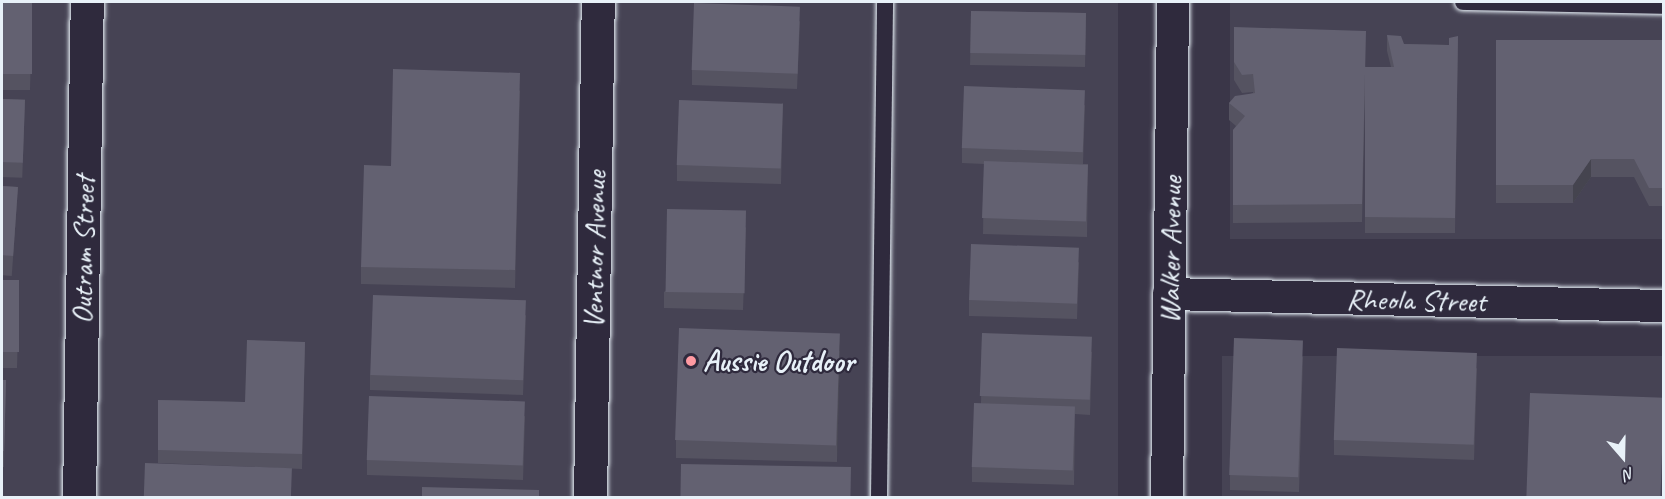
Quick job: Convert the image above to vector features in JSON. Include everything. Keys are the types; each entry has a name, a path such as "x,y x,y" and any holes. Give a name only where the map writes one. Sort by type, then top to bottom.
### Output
{"street":[{"name":"Outram Street","path":"79,498 87,2"},
{"name":"Ventnor Avenue","path":"590,498 598,2"},
{"name":"Walker Avenue","path":"1167,498 1173,2"},
{"name":"Rheola Street","path":"1169,294 1664,306"}],"lane":[{"path":"879,498 885,2"},
{"path":"1463,2 1664,6"}],"shaded area":[{"path":"2,2 1118,2 1118,497 2,497"},
{"path":"1230,2 1663,2 1663,239 1230,239"},
{"path":"1222,356 1663,356 1663,498 1222,498"}],"building":[{"path":"2,2 32,2 32,74 2,74"},
{"path":"694,3 800,7 798,74 692,70"},
{"path":"971,11 1086,13 1085,55 970,53"},
{"path":"1234,27 1366,31 1362,204 1233,205 1233,130 1245,116 1229,103 1235,96 1255,93 1253,74 1242,75 1234,62"},
{"path":"1387,35 1401,36 1404,44 1449,45 1449,38 1458,36 1455,218 1365,217 1365,67 1394,67"},
{"path":"1496,40 1664,40 1664,188 1649,188 1634,159 1591,159 1573,185 1496,185"},
{"path":"393,69 520,73 515,270 361,267 364,165 391,166"},
{"path":"964,86 1085,90 1083,152 962,148"},
{"path":"2,99 25,100 23,163 2,162"},
{"path":"679,100 783,104 781,169 677,165"},
{"path":"984,161 1088,165 1086,222 982,218"},
{"path":"2,186 18,187 13,256 2,255"},
{"path":"667,209 746,210 745,293 666,292"},
{"path":"971,244 1079,248 1077,304 969,300"},
{"path":"2,280 19,280 19,352 2,352"},
{"path":"373,295 526,300 523,380 370,375"},
{"path":"679,328 840,334 836,446 675,440"},
{"path":"982,333 1092,337 1090,400 980,396"},
{"path":"1234,338 1303,340 1298,477 1229,475"},
{"path":"247,340 305,342 302,454 158,450 158,400 245,402"},
{"path":"1337,348 1477,353 1474,445 1334,440"},
{"path":"2,380 6,380 4,451 2,451"},
{"path":"1530,393 1664,398 1660,498 1526,498"},
{"path":"369,396 525,401 523,465 367,460"},
{"path":"974,403 1075,407 1073,470 972,467"},
{"path":"145,463 292,468 291,498 144,498"},
{"path":"681,464 851,467 850,498 680,498"},
{"path":"422,487 539,490 539,498 422,498"},
{"path":"1012,496 1058,498 1012,498"}],"place":[{"name":"Aussie Outdoor","path":"691,361"}]}
